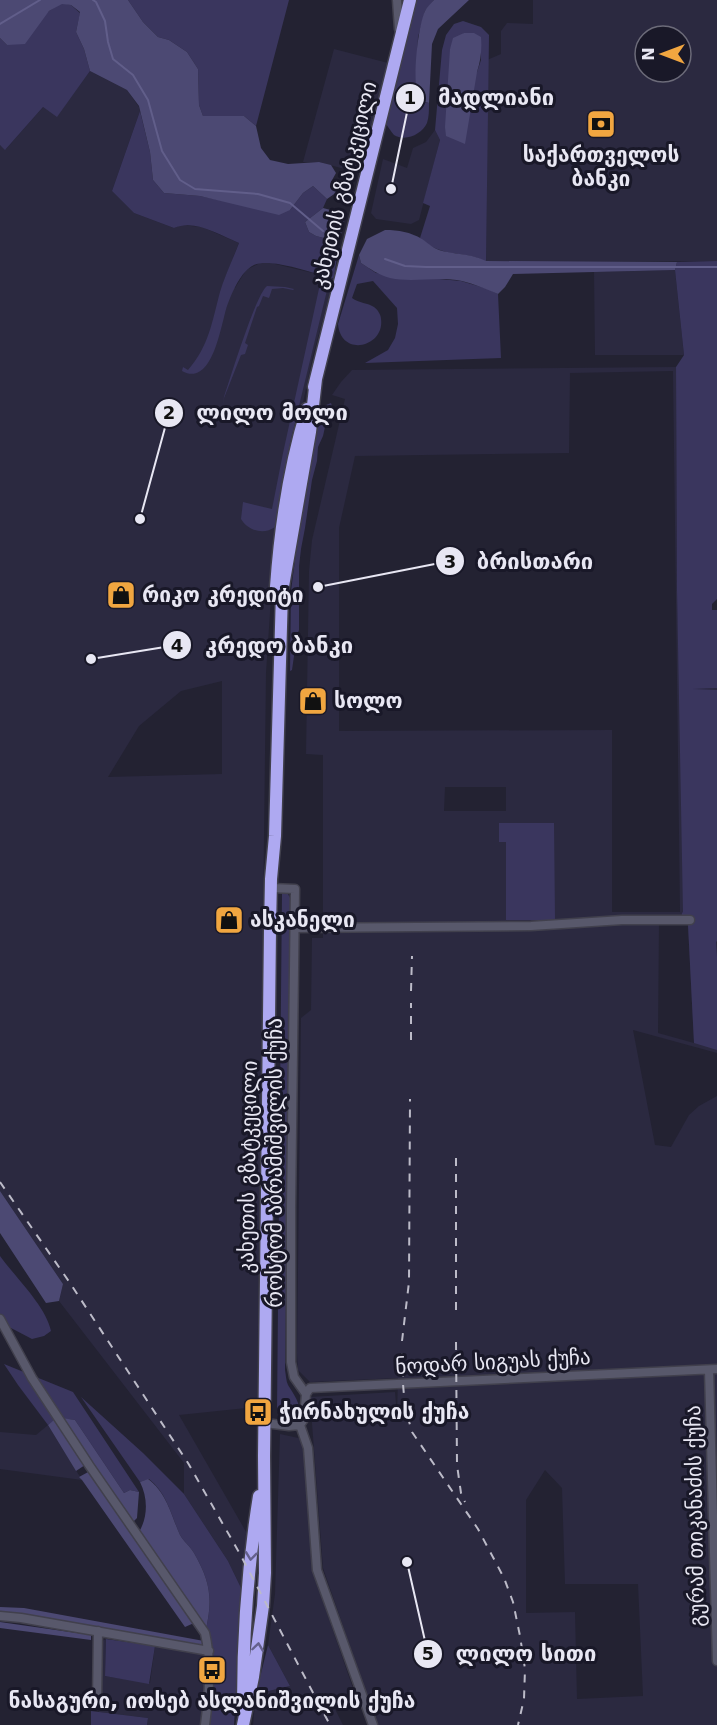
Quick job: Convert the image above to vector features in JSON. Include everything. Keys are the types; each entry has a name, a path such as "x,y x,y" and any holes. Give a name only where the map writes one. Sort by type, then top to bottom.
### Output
{"highway":[{"name":"კახეთის გზატკეცილი","path":"243,1725 244,1642 248,1577 264,1456 265,1423 271,884 268,836 278,561 297,444 316,379 410,0"}],"street":[{"path":"397,0 400,36"},
{"name":"როსტომ აბრამიშვილის ქუჩა","path":"271,884 295,889 291,1362 294,1377 306,1394"},
{"path":"294,928 531,926 622,920 690,920"},
{"path":"0,1319 32,1378 205,1633 209,1651 206,1725"},
{"name":"ნოდარ სიგუას ქუჩა","path":"306,1394 310,1388 713,1369"},
{"name":"გურამ თიკანაძის ქუჩა","path":"713,1369 717,1661"},
{"path":"300,1425 304,1419 306,1394"},
{"path":"265,1423 300,1425"},
{"path":"300,1425 308,1448 317,1570 372,1725"},
{"path":"0,1616 209,1651"},
{"path":"97,1703 98,1631"}],"shaded area":[{"path":"0,0 128,0 143,22 158,37 169,40 187,52 198,69 199,105 203,116 244,116 256,126 261,148 270,160 288,164 319,162 331,165 336,173 331,182 340,190 327,199 313,186 303,193 290,210 279,215 200,196 164,193 153,180 150,152 139,106 127,90 90,71 76,32 80,12 71,5 62,4 49,11 25,44 7,45 0,38"},
{"path":"128,0 289,0 256,126 244,116 203,116 199,105 198,69 187,52 169,40 158,37 143,22"},
{"path":"417,0 434,0 425,11 418,37 416,80 424,102 429,103 429,116 425,127 413,136 404,138 394,135 385,123"},
{"path":"434,0 469,0 438,29 432,44 429,103 418,95 416,66 422,18"},
{"path":"533,0 717,0 717,261 486,262 487,60 501,54 501,31 507,23 533,24"},
{"path":"62,3 71,5 80,13 76,32 90,71 57,117 43,107 5,150 0,145 0,38 7,45"},
{"path":"463,21 481,27 489,35 486,262 437,249 420,238 430,206 423,203 440,140 435,130 442,50 446,35 454,24","holes":["464,33 481,46 481,60 477,72 446,101 450,75 450,49"]},
{"path":"464,33 474,33 481,37 480,59 465,144 446,136 445,127 450,49 453,38"},
{"path":"334,49 388,63 359,173 319,162 303,162"},
{"path":"90,71 127,90 140,111 112,191 134,213 174,228 180,225 202,227 239,243 223,283 235,288 246,270 260,263 271,263 334,278 312,359 289,471 273,567 266,673 257,1407 179,1415 249,1537 242,1590 228,1561 184,1494 184,1463 59,1301 63,1284 0,1191 0,145 6,149 43,107 57,116","holes":["222,681 222,774 108,777 139,726 181,691"]},
{"path":"140,111 150,152 153,180 164,193 200,196 290,210 303,193 313,186 327,199 323,208 305,222 309,232 339,242 334,278 330,278 290,443 276,524 275,527 266,531 252,529 244,523 241,519 243,502 272,509 322,275 269,263 261,263 249,268 238,282 227,306 214,352 208,363 201,371 193,374 182,371 183,367 188,370 201,352 212,324 222,286 239,243 199,227 190,225 174,228 134,213 112,191"},
{"path":"435,130 440,140 419,220 411,224 376,219 371,213 383,159 407,168 413,148 426,142"},
{"path":"323,208 346,214 339,242 309,232 305,222"},
{"path":"385,230 409,233 439,250 486,261 677,262 675,270 513,274 498,294 462,281 408,280 386,277 375,272 361,263 359,255 367,239"},
{"path":"359,255 361,263 376,273 461,281 498,294 501,358 365,363 388,350 395,338 398,324 397,308 373,281 357,284 352,298 375,308 381,317 380,329 370,342 362,345 347,342 341,335 338,324"},
{"path":"717,261 717,599 712,604 712,610 717,610 717,688 693,689 717,690 717,1050 694,1043 688,925 681,922 683,912 677,591 676,367 684,355 675,270 677,262"},
{"path":"675,270 684,355 595,355 594,272"},
{"path":"267,286 294,289 272,289 269,298 263,296 245,343 248,345 245,354 241,355 222,408 224,397 237,356 250,320"},
{"path":"676,367 680,689 717,688 717,1053 633,1030 655,1145 671,1147 689,1115 699,1106 717,1096 717,1725 377,1725 323,1568 310,1397 395,1392 397,1415 398,1378 310,1382 298,1370 297,1353 301,1018 311,1010 312,938 323,938 323,755 306,754 309,571 312,540 345,399 332,395 352,370","holes":["673,371 680,912 612,912 612,730 339,731 339,528 355,456 569,453 570,373","445,787 506,787 506,811 444,811","681,922 688,925 694,1043 658,1033 659,923","545,1470 562,1488 565,1584 638,1584 643,1696 577,1699 575,1612 526,1613 526,1500"]},
{"path":"331,403 332,406 329,409 318,447 301,549 299,630 290,671 291,591 298,537 315,435 326,405"},
{"path":"499,823 554,823 555,920 506,920 506,842 499,842"},
{"path":"282,893 288,894 290,898 285,1370 287,1383 299,1408 296,1415 290,1417 283,1416 277,1411"},
{"path":"0,1191 63,1284 59,1301 46,1303 0,1233"},
{"path":"0,1256 29,1292 48,1321 51,1331 44,1336 32,1339 0,1325"},
{"path":"4,1364 73,1392 139,1492 130,1490 124,1493 75,1420 58,1418 48,1425"},
{"path":"81,1397 184,1494 228,1561 242,1590 234,1725 209,1725 214,1664 206,1629 209,1590 204,1572 180,1535 160,1491 149,1479 140,1482"},
{"path":"62,1418 75,1420 124,1493 130,1490 139,1492 137,1518 133,1522"},
{"path":"54,1420 85,1465 76,1471 48,1425"},
{"path":"48,1425 82,1480 0,1469 0,1432 36,1435"},
{"path":"280,1434 303,1439 312,1570 355,1694 332,1703 343,1725 253,1725 256,1694 290,1686 268,1645 275,1594"},
{"path":"90,1471 194,1623 185,1627 79,1477"},
{"path":"148,1479 160,1491 180,1535 194,1553 204,1572 209,1590 206,1629 139,1532 146,1507 140,1482"},
{"path":"0,1607 24,1608 204,1641 203,1647 0,1613"},
{"path":"0,1622 91,1635 91,1640 0,1628"},
{"path":"106,1639 105,1676 150,1683 155,1646 206,1654 204,1725 147,1725 148,1718 99,1712 100,1642"},
{"path":"106,1639 155,1646 149,1684 105,1676"},
{"path":"268,1645 290,1686 256,1694"},
{"path":"91,1711 148,1718 147,1725 91,1725"}],"waterway":[{"path":"0,24 40,0"},
{"path":"93,0 105,21 113,59 133,75 148,100 162,151 180,180 195,189 258,194 290,203 323,231"},
{"path":"385,259 405,266 426,267 717,267"}],"railway":[{"path":"411,991 412,956"},
{"path":"411,1003 411,1040"},
{"path":"402,1341 409,1282 410,1099"},
{"path":"456,1150 456,1310"},
{"path":"0,1182 70,1283 188,1463 240,1554 330,1725"},
{"path":"456,1342 457,1465 461,1493 465,1502"},
{"path":"402,1353 405,1407 412,1432 478,1529 504,1578 513,1602 525,1669 524,1699 518,1725"}],"place":[{"name":"საქართველოს ბანკი","path":"601,124"},
{"name":"მადლიანი","path":"391,189"},
{"name":"ლილო მოლი","path":"140,519"},
{"name":"ბრისთარი","path":"318,587"},
{"name":"რიკო კრედიტი","path":"121,595"},
{"name":"კრედო ბანკი","path":"91,659"},
{"name":"სოლო","path":"313,701"},
{"name":"ასკანელი","path":"229,920"},
{"name":"ჭირნახულის ქუჩა","path":"258,1412"},
{"name":"ლილო სითი","path":"407,1562"},
{"name":"ნასაგური, იოსებ ასლანიშვილის ქუჩა","path":"212,1670"}]}
